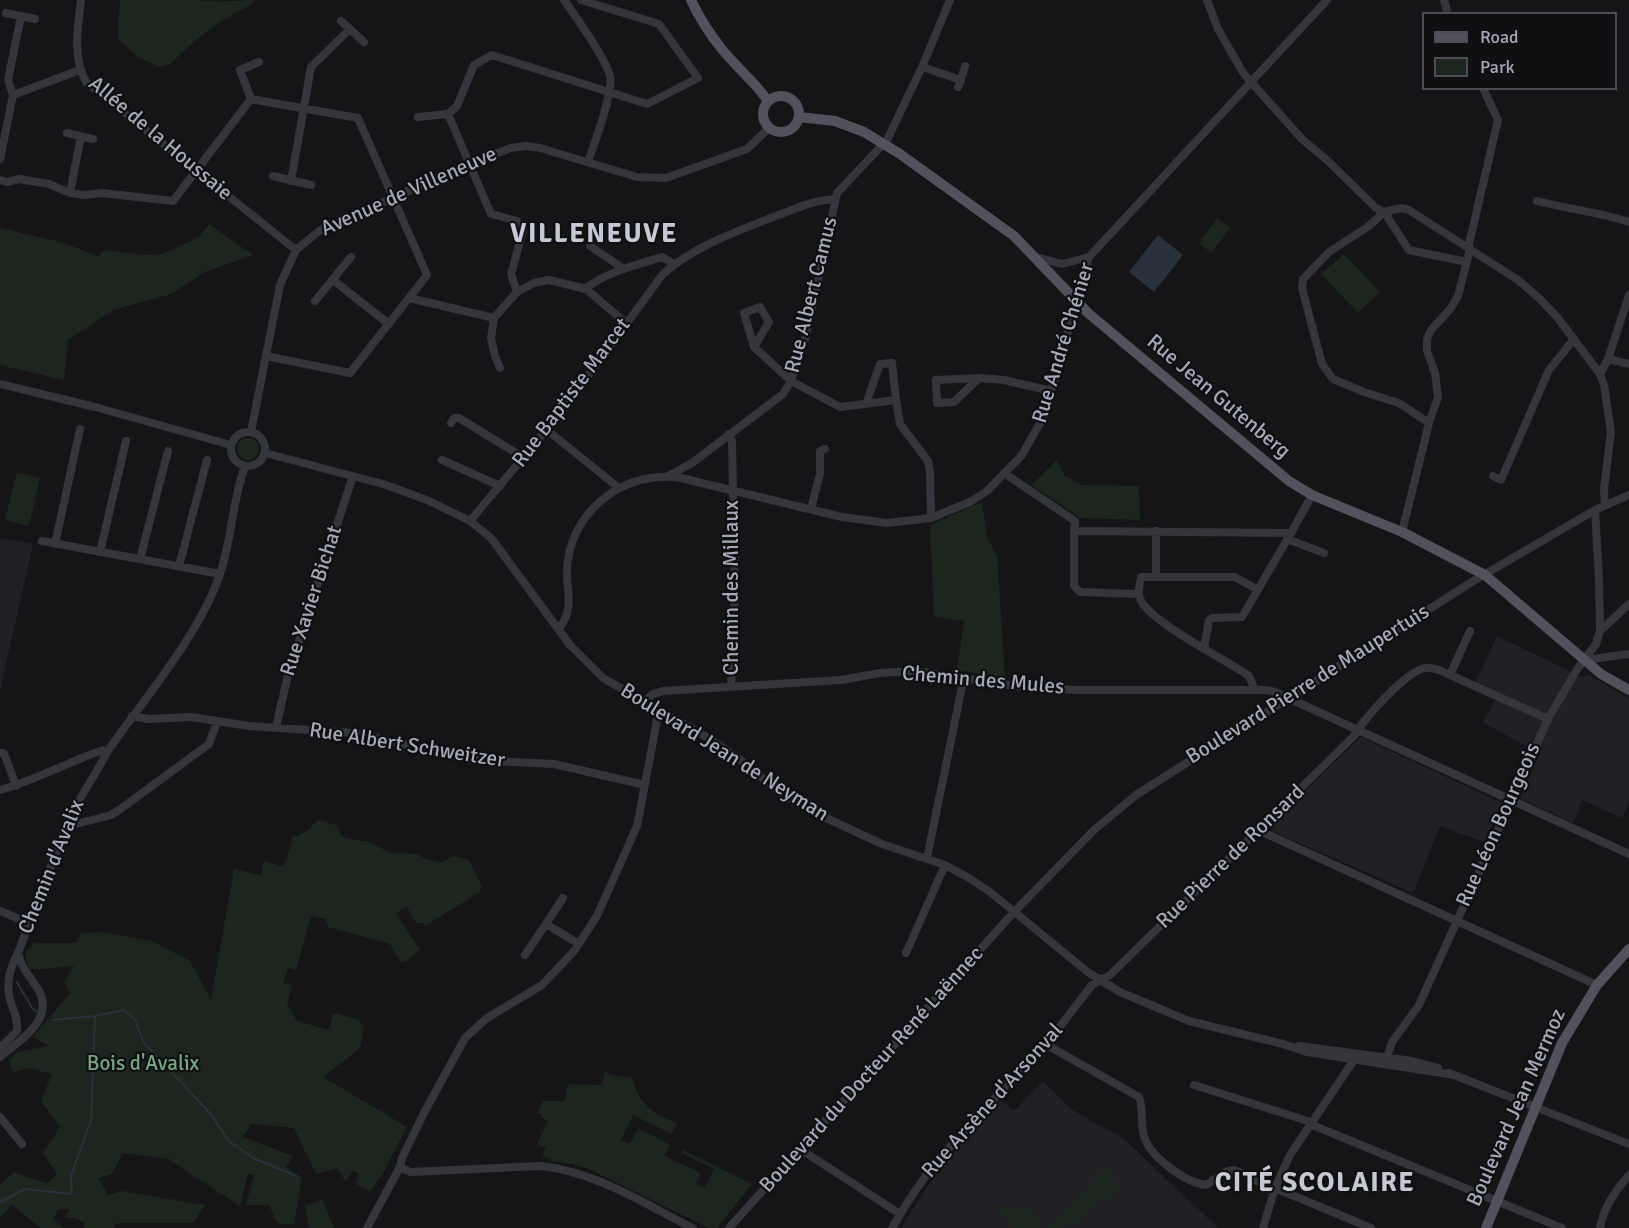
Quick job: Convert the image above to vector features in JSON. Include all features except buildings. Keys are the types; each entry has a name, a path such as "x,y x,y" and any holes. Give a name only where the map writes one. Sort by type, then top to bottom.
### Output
{"main road":[{"path":"691,0 703,23 722,50 759,87 768,101"},
{"path":"779,96 790,99 798,107 799,117 797,124 788,131 776,132 769,128 763,112 768,101 779,96"},
{"name":"Rue Jean Gutenberg","path":"799,117 843,124 864,132 884,144 1014,236 1088,313 1288,481 1312,495 1402,532 1485,575 1601,674 1629,690"},
{"name":"Boulevard Jean Mermoz","path":"1486,1228 1562,1043 1597,985 1629,948"}],"street":[{"name":"Allée de la Houssaie","path":"81,0 78,34 80,70 86,82 296,250"},
{"path":"564,0 606,64 611,78 609,93 588,162"},
{"path":"418,117 448,114 457,106 474,66 492,55 647,104 698,78 659,24 581,0"},
{"path":"835,199 842,186 884,144 950,0"},
{"path":"1207,0 1218,29 1250,81 1302,139 1328,160 1376,208 1386,212 1409,250 1467,262"},
{"path":"1313,0 1321,7"},
{"name":"Rue André Chénier","path":"732,490 867,521 887,522 931,518 969,502 987,491 1022,455 1044,416 1089,257 1327,0"},
{"path":"6,13 35,19"},
{"path":"0,159 13,95 8,80 21,16"},
{"path":"341,21 364,42"},
{"path":"291,181 311,67 350,28"},
{"path":"251,99 240,70 259,62"},
{"path":"921,67 960,83 965,66"},
{"path":"13,95 80,70"},
{"path":"1402,532 1429,423 1438,397 1427,339 1431,330 1451,308 1458,296 1497,120 1484,90"},
{"path":"251,99 358,118 427,275 350,373 266,356"},
{"path":"0,180 7,182 19,178 84,195 102,193 173,201 251,99"},
{"path":"448,114 491,214 517,221 523,231 511,274 518,292"},
{"name":"Avenue de Villeneuve","path":"251,432 280,285 296,250 319,231 498,151 526,146 540,148 637,177 666,178 747,149 769,128"},
{"path":"67,133 93,138"},
{"path":"70,193 81,136"},
{"path":"273,176 311,185"},
{"name":"Rue Baptiste Marcet","path":"470,521 547,430 663,274 674,264 702,247 756,224 804,205 835,199"},
{"name":"Rue Albert Camus","path":"668,476 692,463 783,394 791,381 811,316 835,199"},
{"path":"1537,201 1629,222"},
{"path":"1429,423 1399,403 1333,379 1322,364 1302,288 1303,279 1329,252 1386,212 1397,208 1404,208 1518,280 1540,299 1600,374 1611,432 1604,489 1605,504"},
{"path":"590,246 624,269"},
{"path":"1034,256 1062,264 1089,257"},
{"path":"315,301 351,257"},
{"path":"586,289 591,284 624,269 662,257 674,264"},
{"path":"333,280 389,324"},
{"path":"500,368 491,338 494,318 518,292 534,283 549,280 586,289 626,323"},
{"path":"1600,374 1608,359 1629,295"},
{"path":"410,298 494,318"},
{"path":"754,346 769,322 760,307 744,313 754,346 791,381 840,407 896,400"},
{"path":"1493,476 1501,480 1550,370 1574,339"},
{"path":"1608,359 1629,364"},
{"path":"866,404 880,364 892,363 900,424 928,461 931,518"},
{"path":"979,378 954,402 937,403 936,380 979,378 1004,380 1051,392"},
{"path":"0,384 231,445"},
{"path":"451,423 454,418 459,418 524,458"},
{"path":"55,544 80,429"},
{"path":"547,430 619,488"},
{"path":"251,432 261,437 265,453 260,462 245,466 239,464 232,456 231,445 236,436 251,432"},
{"path":"729,434 732,441 732,490"},
{"path":"100,552 126,441"},
{"path":"811,509 820,474 820,451 825,449"},
{"path":"140,559 168,451"},
{"name":"Boulevard Jean de Neyman","path":"265,453 383,484 427,500 470,521 491,538 576,653 603,678 710,739 738,758 779,792 811,811 882,844 945,866 990,892 1101,981 1142,1003 1189,1021 1308,1052 1354,1060 1386,1061"},
{"path":"178,566 207,460"},
{"path":"442,460 500,486"},
{"path":"691,480 689,475 692,463"},
{"name":"Chemin d'Avalix","path":"0,1054 17,1031 18,1020 7,990 10,968 18,953 74,806 107,752 191,634 220,574 239,482 245,466"},
{"path":"1004,473 1075,521 1074,586 1080,592 1138,594"},
{"name":"Rue Xavier Bichat","path":"276,727 289,671 353,476"},
{"name":"Rue Albert Camus","path":"558,629 567,621 569,610 568,559 580,524 601,499 619,488 651,478 668,476 732,490"},
{"name":"Chemin des Millaux","path":"731,686 735,593 732,490"},
{"path":"1204,648 1209,620 1242,617 1312,495"},
{"name":"Boulevard Pierre de Maupertuis","path":"1014,912 1094,830 1136,795 1485,575 1605,504 1629,495"},
{"path":"1595,510 1600,631"},
{"path":"1074,531 1156,531 1289,536 1324,553"},
{"path":"1156,531 1156,576"},
{"path":"42,541 220,574"},
{"path":"1255,690 1249,676 1159,621 1141,602 1138,594 1141,577 1156,576 1235,578 1258,590"},
{"name":"Rue Léon Bourgeois","path":"1386,1061 1392,1042 1419,1005 1548,719 1576,671 1596,644 1600,631 1629,604"},
{"path":"1450,675 1470,630"},
{"path":"1585,660 1629,654"},
{"name":"Rue Pierre de Ronsard","path":"1101,981 1110,975 1354,736 1371,711 1413,673 1425,668 1439,670 1548,719"},
{"name":"Chemin des Mules","path":"644,702 653,694 663,691 841,680 880,673 915,671 1023,687 1076,690 1275,692 1629,854"},
{"path":"927,858 964,677"},
{"path":"367,1228 400,1167 402,1158 425,1111 465,1038 487,1018 542,985 579,944 597,916 637,826 659,710"},
{"name":"Rue Albert Schweitzer","path":"132,716 148,719 191,717 217,722 354,734 473,760 554,764 645,785"},
{"path":"67,824 72,825 111,815 119,810 209,744 217,722"},
{"path":"0,790 32,781 103,750 107,752"},
{"path":"0,753 4,753 16,786"},
{"path":"1258,830 1597,985"},
{"path":"906,953 945,866"},
{"path":"525,955 563,898"},
{"path":"0,911 29,922"},
{"name":"Boulevard du Docteur René Laënnec","path":"729,1228 1014,912"},
{"path":"546,924 579,944"},
{"name":"Chemin d'Avalix","path":"0,1054 33,1028 41,1016 44,1002 37,987 23,970 18,953"},
{"name":"Rue Arsène d'Arsonval","path":"892,1228 934,1164 1045,1044 1092,985 1101,981"},
{"path":"1045,1044 1139,1097 1144,1136 1148,1145 1161,1160 1193,1181 1206,1185 1225,1172 1238,1171 1275,1190 1371,1228"},
{"name":"Boulevard Jean de Neyman","path":"1283,1044 1386,1061"},
{"path":"1263,1228 1275,1190 1290,1155 1354,1060"},
{"path":"1386,1061 1454,1075 1629,1144"},
{"path":"1194,1085 1311,1123 1562,1228"},
{"path":"0,1117 22,1144"},
{"path":"800,1149 900,1214"},
{"path":"400,1167 410,1172 540,1166 560,1168 579,1172 693,1228"},
{"path":"1600,1228 1602,1214 1629,1175"}],"shaded area":[{"path":"1158,235 1183,255 1154,292 1129,272"},
{"path":"0,538 33,544 0,691"},
{"path":"1497,636 1582,677 1589,675 1629,699 1629,802 1622,818 1582,800 1573,823 1520,798 1540,753 1483,723 1499,693 1476,682"},
{"path":"1361,737 1502,803 1484,842 1440,826 1413,893 1272,831 1271,824"},
{"path":"1043,1081 1071,1109 1125,1140 1218,1228 901,1228 951,1155 997,1104 1001,1100 1014,1111"}],"green space":[{"path":"120,0 255,0 204,33 170,64 160,67 138,57 119,40"},
{"path":"1217,218 1230,228 1211,253 1199,243"},
{"path":"209,224 253,255 205,272 171,294 113,310 68,340 64,380 0,365 0,228 64,243 99,257 104,250 145,255 162,254 198,238"},
{"path":"1344,254 1380,292 1358,313 1321,274"},
{"path":"248,438 256,441 259,449 256,457 248,460 240,457 237,449 240,441"},
{"path":"1057,460 1064,475 1081,485 1139,486 1140,520 1081,518 1031,485"},
{"path":"17,472 40,478 29,526 5,520"},
{"path":"982,502 987,537 997,556 1005,678 957,670 964,621 934,617 930,525"},
{"name":"Bois d'Avalix","path":"319,820 336,825 342,837 366,841 391,853 419,854 423,858 441,863 453,856 469,860 482,886 480,892 425,926 423,923 416,923 407,907 396,913 420,950 404,962 400,961 390,944 328,927 325,919 311,916 296,970 288,968 283,983 292,985 287,1004 297,1021 329,1030 333,1013 358,1019 364,1028 360,1048 323,1077 407,1127 370,1192 356,1184 359,1174 353,1171 345,1181 337,1168 316,1174 294,1128 251,1124 243,1137 293,1156 286,1167 302,1178 294,1225 277,1223 269,1205 246,1205 254,1175 248,1174 240,1206 168,1159 123,1153 112,1174 98,1178 108,1195 122,1191 205,1205 193,1223 118,1223 113,1228 84,1228 84,1223 76,1218 65,1218 69,1209 59,1209 53,1219 64,1228 41,1228 12,1205 0,1218 0,1185 14,1172 47,1184 57,1174 43,1153 60,1127 41,1101 52,1074 30,1068 13,1072 9,1061 17,1052 49,1046 33,1037 70,993 64,982 74,966 29,969 25,953 35,943 76,943 81,933 104,932 152,941 190,961 211,1000 234,869 261,875 264,861 282,866 286,862 293,836 296,837"},
{"path":"605,1072 632,1078 639,1095 648,1107 660,1116 677,1123 672,1134 633,1115 621,1140 630,1144 638,1128 670,1145 664,1156 697,1171 700,1174 696,1183 705,1188 714,1169 681,1153 683,1150 752,1184 717,1228 708,1228 591,1170 550,1161 542,1156 546,1148 537,1144 548,1121 538,1113 543,1101 565,1101 568,1084 601,1085"},
{"path":"1105,1167 1120,1187 1065,1228 1049,1228"},
{"path":"322,1199 334,1228 309,1228 305,1206"},
{"path":"994,1205 1023,1207 1042,1224 1039,1228 1013,1228"}],"waterway":[{"path":"17,982 32,1008 37,1012"},
{"path":"0,1202 25,1189 72,1194 71,1175 91,1121 95,1016 124,1010 135,1020 144,1043 209,1112 229,1141 253,1158 296,1176"},
{"path":"53,1020 95,1016"}],"district":[{"name":"VILLENEUVE","path":"594,235"},
{"name":"CITÉ SCOLAIRE","path":"1315,1184"}]}
